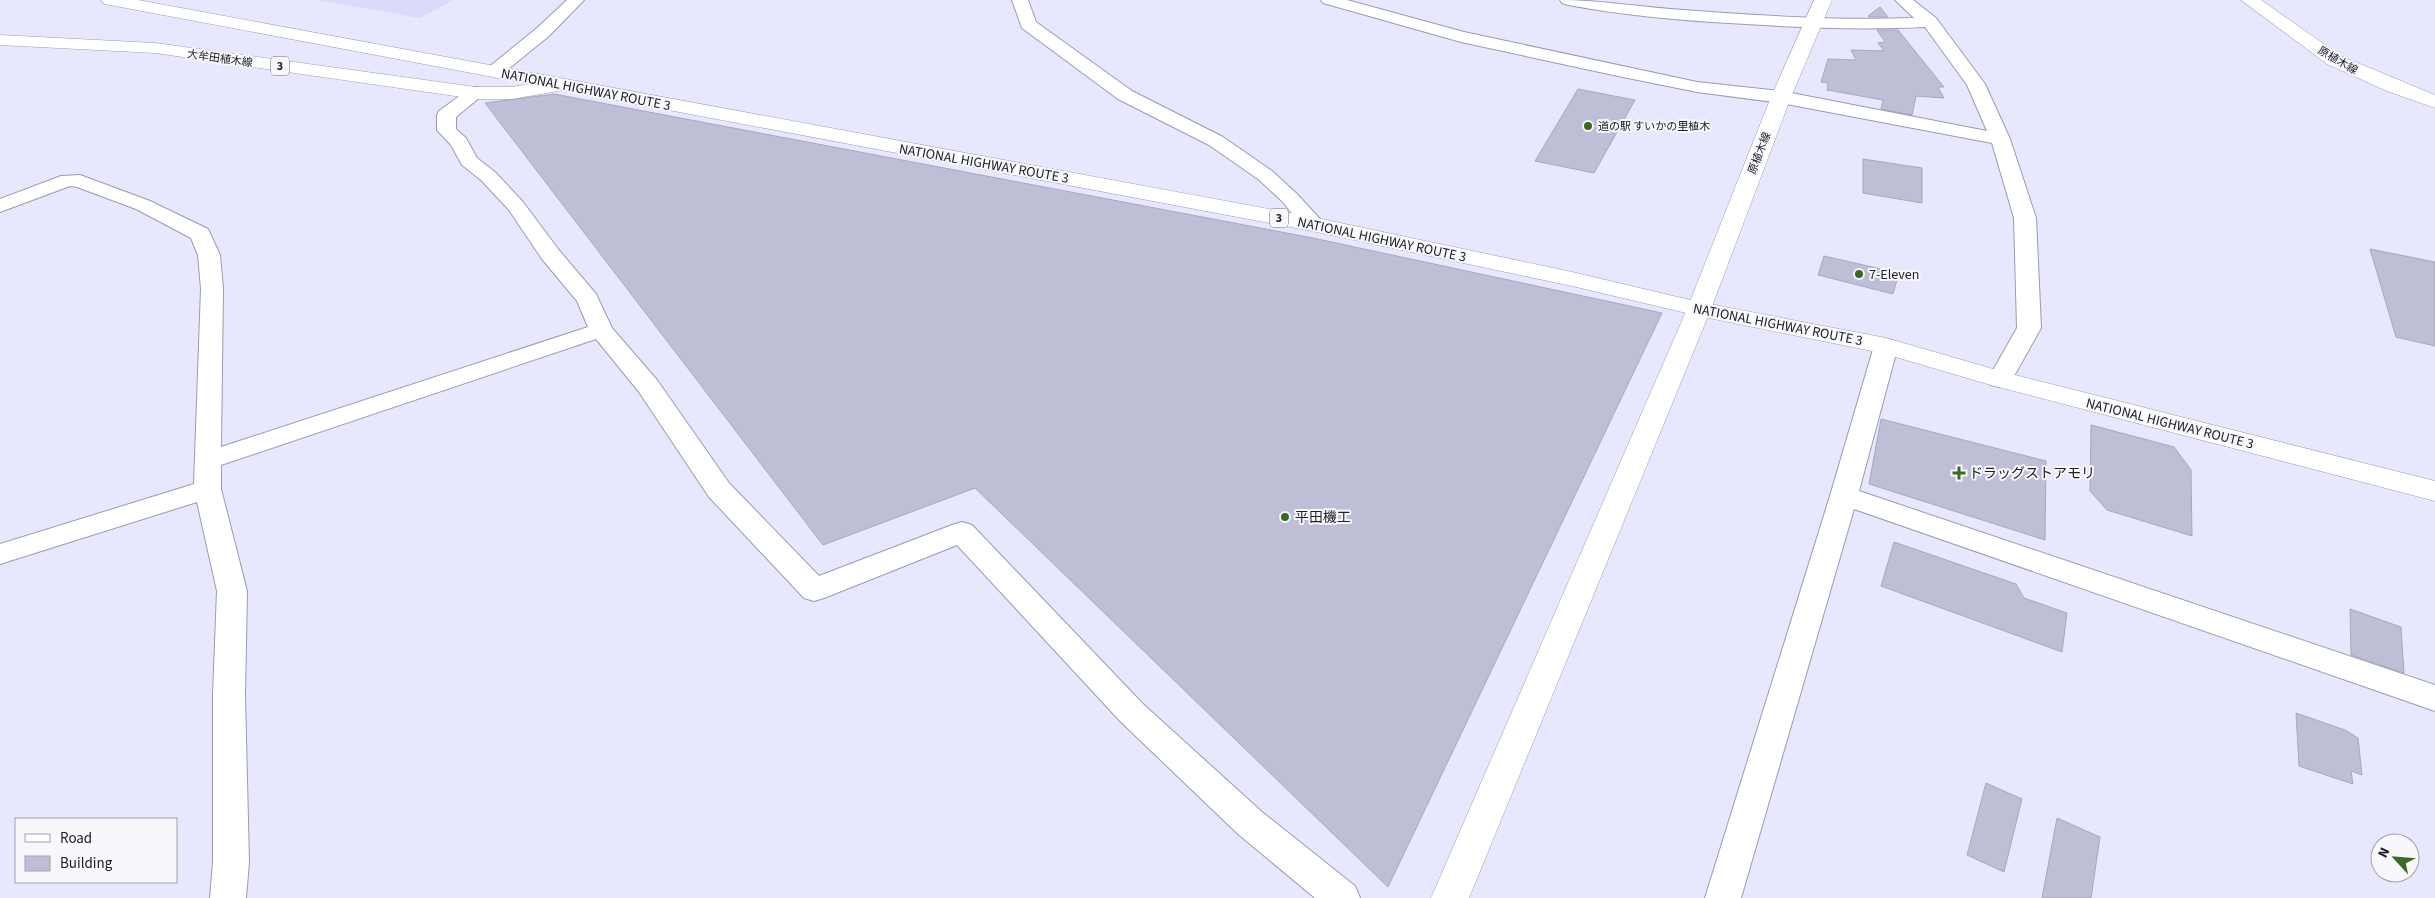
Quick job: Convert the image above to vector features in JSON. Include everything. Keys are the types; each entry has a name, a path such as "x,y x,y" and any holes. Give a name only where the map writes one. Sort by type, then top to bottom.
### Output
{"main road":[{"name":"NATIONAL HIGHWAY ROUTE 3","path":"110,0 1312,224 1562,277 1699,309 1886,346 2000,379 2435,491"},
{"name":"原植木線","path":"1450,898 1699,309 1781,97 1823,0"},
{"name":"原植木線","path":"2250,0 2334,60 2394,87 2435,102"},
{"name":"大牟田植木線","path":"0,40 155,48 476,93 512,93 558,85"}],"street":[{"path":"495,71 550,27 576,0"},
{"path":"1020,0 1028,24 1125,95 1216,140 1265,175 1290,198 1312,224"},
{"path":"1329,0 1461,37 1627,73 1697,87 1781,97 2000,139"},
{"path":"1568,0 1652,12 1813,23 1870,25 1930,22"},
{"path":"1903,0 1930,22 1976,84 2000,139 2024,218 2029,328 2000,379"},
{"path":"476,93 446,115 447,130 459,142 469,161 488,176 516,206 550,254 588,298 601,330 648,386 719,490 814,590 962,532 1132,713 1250,823 1342,898"},
{"path":"0,206 68,180 80,181 144,204 200,234 209,255 212,289 207,475 232,591 229,695 231,862 228,898"},
{"path":"0,554 56,538 207,475 280,439 503,361 601,330"},
{"path":"1723,898 1844,496 1886,346"},
{"path":"1844,496 2435,698"}],"shaded area":[{"path":"316,0 453,0 420,18"}],"building":[{"path":"1880,7 1888,17 1868,16"},
{"path":"1877,30 1898,30 1944,87 1938,87 1944,98 1916,96 1912,115 1881,109 1883,100 1827,90 1828,83 1821,82 1828,59 1856,60 1851,50 1884,51 1878,43 1885,42"},
{"name":"道の駅 すいかの里植木","path":"1578,89 1635,100 1594,173 1535,161"},
{"name":"平田機工","path":"554,94 1313,238 1662,313 1388,887 975,488 823,545 485,103"},
{"path":"1863,159 1922,168 1922,203 1863,193"},
{"path":"2370,249 2435,262 2435,346 2396,337"},
{"name":"7-Eleven","path":"1824,256 1899,273 1893,294 1818,275"},
{"name":"ドラッグストアモリ","path":"1881,419 2046,461 2045,540 1869,484"},
{"path":"2091,425 2174,447 2191,470 2192,536 2107,510 2090,491"},
{"path":"1894,542 2016,584 2024,598 2067,613 2062,652 1881,586"},
{"path":"2350,609 2401,627 2404,673 2351,655"},
{"path":"2296,713 2345,730 2358,738 2362,775 2351,771 2353,784 2299,766"},
{"path":"1986,783 2022,799 2004,872 1967,855"},
{"path":"2057,818 2100,837 2091,898 2042,898"}],"place":[{"name":"道の駅 すいかの里植木","path":"1588,126"},
{"name":"7-Eleven","path":"1859,274"},
{"name":"ドラッグストアモリ","path":"1959,473"},
{"name":"平田機工","path":"1285,517"}]}
